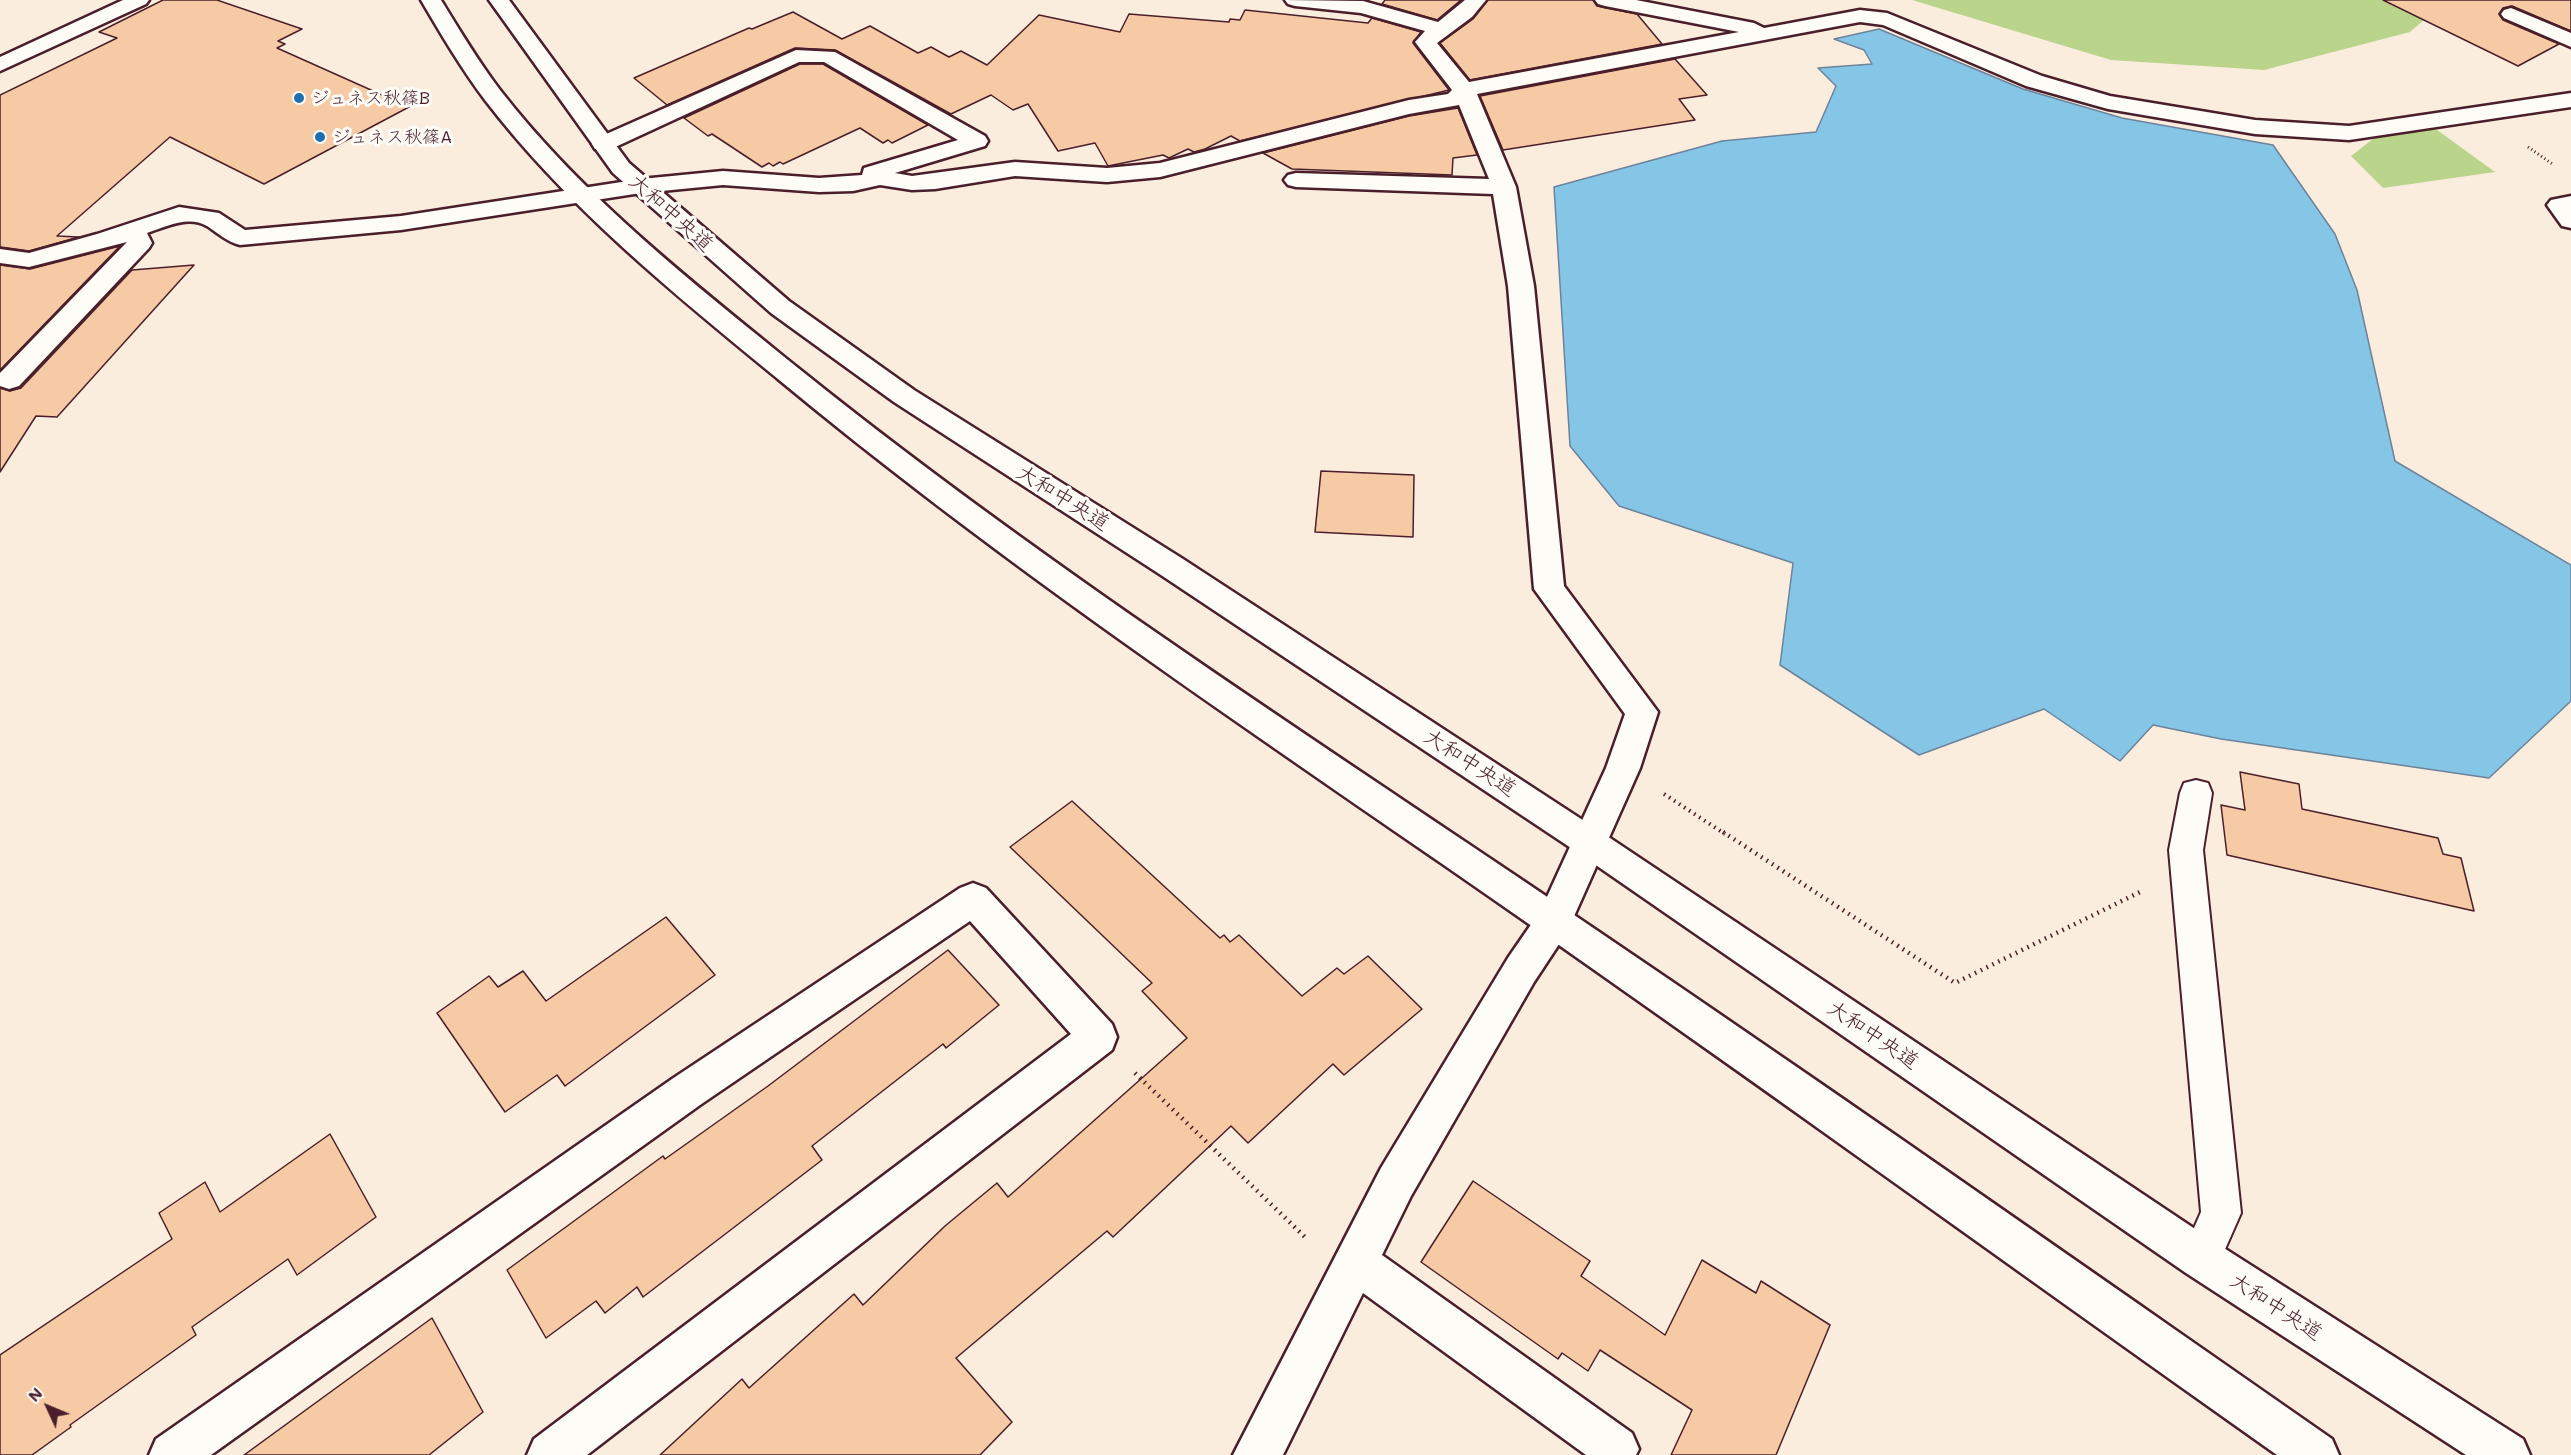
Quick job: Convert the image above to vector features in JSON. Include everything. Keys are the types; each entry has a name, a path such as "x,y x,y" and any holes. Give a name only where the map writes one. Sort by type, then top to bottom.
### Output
{"street":[{"path":"0,65 139,0"},
{"path":"430,0 457,50 524,132 581,196 807,391 966,514 1198,679 1554,921 2316,1455"},
{"name":"大和中央道","path":"499,0 621,168 780,307 904,396 1172,567 1589,842 2201,1258 2507,1455"},
{"path":"1295,0 1363,7 1439,29"},
{"path":"1256,1455 1396,1182 1521,970 1554,921 1623,768 1642,712 1549,590 1521,286 1504,187 1464,90 1425,42 1439,29 1464,15 1476,0"},
{"path":"1605,0 1771,32"},
{"path":"2511,14 2571,41"},
{"path":"0,256 29,260 178,214 211,218 240,238 401,223 641,186 723,178 833,185 880,178 912,183 935,182 1015,169 1107,175 1160,170 1409,107 1455,100 1464,90 1860,16 1887,18 2034,81 2108,102 2255,127 2349,133 2571,100"},
{"path":"603,144 796,56 828,56 977,141 833,185"},
{"path":"1296,180 1504,187"},
{"path":"2571,203 2559,205 2571,221"},
{"path":"9,380 140,243 134,229"},
{"path":"172,1455 686,1092 973,899 1098,1037 550,1455"},
{"path":"1352,1271 1616,1449"}],"lane":[{"path":"2196,793 2186,850 2221,1213 2201,1258"}],"path":[{"path":"1623,768 1955,983 2155,884 2186,850"},
{"path":"1098,1037 1352,1271"}],"green space":[{"path":"1912,0 2447,0 2410,32 2264,70 2111,60"},
{"path":"2433,127 2495,172 2383,188 2351,156 2378,135"}],"water":[{"path":"1879,29 2023,89 2122,118 2273,145 2335,234 2357,290 2395,461 2571,565 2571,701 2489,778 2221,739 2153,725 2120,761 2044,709 1919,755 1780,665 1793,563 1619,506 1570,446 1554,187 1722,141 1816,132 1836,86 1818,68 1872,64 1864,50 1834,39"}],"building":[{"path":"163,0 217,0 302,29 278,41 285,44 277,48 409,107 264,184 170,137 57,236 79,237 29,251 0,247 0,95 117,38 99,32"},
{"path":"1385,0 1461,0 1437,20 1382,4"},
{"path":"1488,0 1593,0 1597,6 1637,14 1662,44 1470,80 1440,43 1473,19"},
{"path":"2383,0 2571,0 2571,31 2512,6 2503,8 2499,14 2503,20 2559,44 2518,66"},
{"path":"1245,10 1368,23 1372,18 1421,32 1413,43 1449,90 1240,141 1231,136 1205,149 1194,152 1188,149 1169,158 1163,155 1108,166 1095,143 1058,151 1028,104 1013,110 991,95 951,114 835,50 795,48 667,105 634,78 749,28 752,29 793,12 842,39 870,26 918,53 931,47 949,57 961,51 987,65 1039,15 1120,32 1129,14 1229,22 1230,19 1240,20"},
{"path":"1675,59 1707,95 1679,99 1695,120 1503,150 1480,96"},
{"path":"800,64 823,64 928,125 892,143 888,140 883,143 860,128 783,164 780,162 773,166 769,163 762,167 712,134 708,136 684,118"},
{"path":"1458,108 1477,155 1453,158 1452,175 1292,169 1263,153 1409,116"},
{"path":"120,246 0,370 0,265 30,269"},
{"path":"194,265 57,417 36,416 0,472 0,388 10,391 21,388 132,270"},
{"path":"1321,471 1414,475 1413,537 1315,532"},
{"path":"2240,772 2299,784 2302,809 2438,838 2443,854 2461,858 2474,911 2227,855 2221,805 2245,810"},
{"path":"1072,801 1220,938 1224,935 1230,942 1239,935 1302,996 1337,968 1344,974 1368,956 1422,1009 1344,1075 1333,1064 1248,1143 1231,1126 1113,1237 1107,1231 956,1358 1012,1422 980,1455 660,1455 742,1379 749,1388 854,1294 863,1305 945,1226 997,1183 1008,1197 1187,1038 1142,991 1152,983 1010,847"},
{"path":"666,917 715,975 565,1086 557,1075 505,1112 437,1013 489,976 498,987 523,971 546,1001"},
{"path":"948,950 999,1005 946,1048 943,1044 812,1146 822,1160 643,1297 637,1287 605,1313 596,1301 546,1338 507,1270 663,1156 665,1159 768,1086"},
{"path":"330,1134 376,1217 297,1275 288,1259 192,1327 196,1335 32,1455 0,1455 0,1355 172,1239 159,1213 205,1182 220,1212"},
{"path":"1473,1181 1590,1261 1581,1276 1665,1335 1702,1260 1756,1293 1761,1281 1830,1325 1776,1455 1671,1455 1692,1410 1600,1350 1588,1371 1562,1353 1558,1359 1421,1262"},
{"path":"432,1318 483,1412 429,1455 244,1455"}],"place":[{"name":"ジュネス秋篠B","path":"299,98"},
{"name":"ジュネス秋篠A","path":"320,137"}]}
